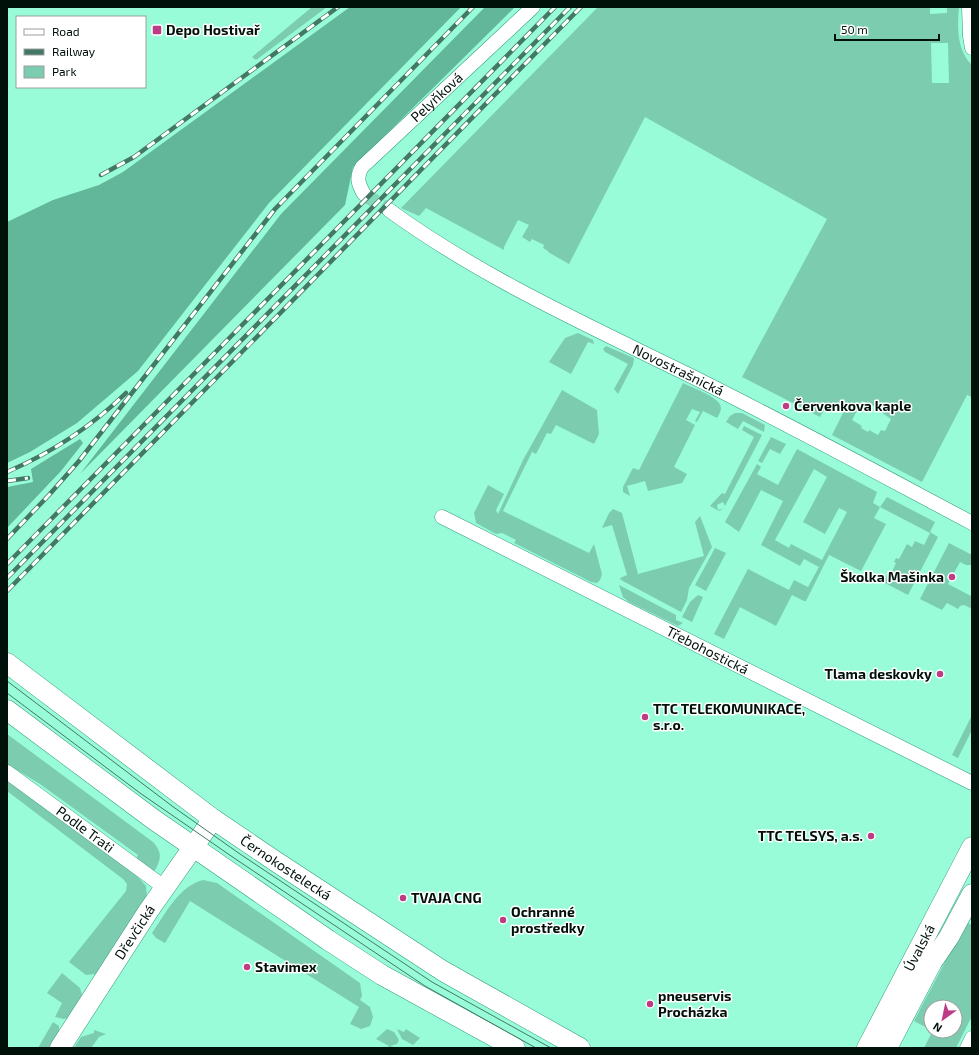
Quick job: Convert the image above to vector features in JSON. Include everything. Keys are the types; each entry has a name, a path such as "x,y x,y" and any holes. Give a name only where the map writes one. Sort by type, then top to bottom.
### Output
{"main road":[{"name":"Černokostelecká","path":"7,663 213,819 430,963 580,1048"},
{"path":"7,710 194,847 377,972 514,1048"},
{"name":"Dřevčická","path":"60,1048 164,888 213,819"},
{"name":"Úvalská","path":"867,1048 972,847"},
{"path":"950,890 971,899"},
{"name":"Úvalská","path":"887,1048 932,962 949,937 971,899"}],"street":[{"name":"Pelyňková","path":"364,194 358,185 358,173 362,167 533,7"},
{"path":"969,7 972,48"},
{"name":"Novostrašnická","path":"389,210 413,227 495,276 563,313 775,418 972,523"},
{"name":"Třebohostická","path":"442,517 972,783"},
{"name":"Podle Trati","path":"7,772 164,888"},
{"path":"967,1048 972,1038"}],"green space":[{"path":"312,7 327,7 256,60 252,57"},
{"path":"350,7 461,7 269,203 138,371 77,423 30,452 7,463 7,222 53,200 99,185 123,172"},
{"path":"485,7 515,7 353,167 345,205 80,474 281,214"},
{"path":"598,7 930,7 930,14 947,13 947,7 959,7 959,38 963,53 972,65 972,397 967,395 922,482 832,435 844,411 828,403 820,417 742,377 827,219 645,117 569,264 548,252 543,248 544,245 532,239 530,242 522,237 529,225 518,220 504,247 504,250 426,208 419,216 401,208","holes":["931,43 948,43 949,83 932,83","862,401 882,409 881,412 891,419 885,431 881,430 878,435 869,430 868,432 852,420"]},
{"path":"578,333 593,340 594,344 588,342 571,374 549,362 565,338"},
{"path":"606,346 634,358 633,365 618,394 614,389 628,364 605,352 603,349"},
{"path":"683,383 717,400 721,410 717,418 703,411 697,422 695,421 700,412 692,409 686,420 695,425 674,467 687,474 682,483 648,491 645,481 627,486 630,496 623,492 623,487 633,468 639,470"},
{"path":"562,390 597,410 599,434 594,444 556,425 551,434 547,433 536,454 532,452 503,511 589,553 594,544 602,574 597,583 591,582 514,543 516,540 502,533 496,534 476,523 474,513 488,485 504,494 496,510 498,514 523,460"},
{"path":"735,413 742,413 765,425 764,432 743,421 738,429 726,422 730,416"},
{"path":"744,426 762,435 725,506 723,502 717,505 718,510 724,508 719,511 710,506 722,493 725,494 754,437 742,430"},
{"path":"771,437 786,444 780,454 770,449 762,463 758,461"},
{"path":"80,439 83,443 61,471 7,528 7,487 33,482 31,469"},
{"path":"797,449 877,492 873,503 880,507 874,518 886,524 861,571 829,555 806,601 792,595 776,626 740,607 724,639 714,634 748,569 789,590 794,580 808,587 819,567 804,559 800,566 761,545 783,501 761,490 739,532 725,522 757,464 761,467 757,474 778,485","holes":["814,469 827,477 803,522 825,534 839,508 847,512 822,560 791,544 789,548 775,540"]},
{"path":"887,497 935,522 930,532 938,537 908,595 883,582 888,573 891,574 896,563 894,562 896,558 899,559 907,544 912,547 915,541 924,545 930,533 880,507"},
{"path":"613,509 622,513 638,574 704,556 695,522 700,516 712,547 689,588 687,600 681,612 621,580 620,578 627,575 612,525 602,528 609,513"},
{"name":"Školka Mašinka","path":"949,543 972,555 972,565 966,565 960,562 948,584 971,596 972,593 972,609 964,605 960,606 958,609 947,603 942,610 920,599"},
{"path":"715,548 726,553 706,591 695,585"},
{"path":"619,585 676,615 676,620 683,623 678,626 629,602 623,597"},
{"path":"698,595 703,597 692,622 682,617 690,602"},
{"path":"972,715 972,730 958,758 952,755"},
{"path":"7,734 153,842 160,853 158,864 154,872 136,859 138,855 40,784 7,764"},
{"path":"7,778 136,875 146,886 147,897 96,974 86,975 69,962 126,891 127,884 123,879 7,791"},
{"path":"203,880 217,883 360,983 362,996 360,1000 370,1007 373,1017 370,1026 361,1029 350,1024 359,1007 190,901 165,943 156,938 152,933 174,901 187,888 194,883"},
{"path":"966,922 972,925 972,1016 963,1034 963,999 926,999"},
{"path":"62,973 80,988 82,995 68,1018 64,1019 55,1017 62,1003 47,993"},
{"path":"923,1004 923,1026 914,1021"},
{"path":"53,1022 59,1026 59,1032 49,1048 38,1048"},
{"path":"387,1029 394,1032 399,1040 397,1044 390,1046 398,1048 387,1048 389,1046 376,1039"},
{"path":"397,1029 404,1032 406,1029 420,1038 413,1045 402,1039"},
{"path":"94,1030 106,1034 99,1037 91,1048 74,1048 81,1037 94,1033"},
{"path":"928,1039 960,1039 956,1048 924,1048"}],"tunnel":[{"path":"364,194 389,210"}],"tram line":[{"path":"7,681 172,806 240,854 432,982 551,1048"},
{"path":"7,693 140,793 234,858 425,986 536,1048"}],"railway":[{"path":"101,175 134,157 338,7"},
{"path":"7,539 79,461 275,209 473,7"},
{"path":"7,564 555,7"},
{"path":"7,578 570,7"},
{"path":"7,591 581,7"},
{"path":"7,472 55,448 85,428 126,393"},
{"path":"7,481 28,478"}],"place":[{"name":"Depo Hostivař","path":"157,30"},
{"name":"Červenkova kaple","path":"786,406"},
{"name":"Školka Mašinka","path":"952,577"},
{"name":"Tlama deskovky","path":"940,674"},
{"name":"TTC TELEKOMUNIKACE, s.r.o.","path":"645,717"},
{"name":"TTC TELSYS, a.s.","path":"871,836"},
{"name":"TVAJA CNG","path":"403,898"},
{"name":"Ochranné prostředky","path":"503,920"},
{"name":"Stavimex","path":"247,967"},
{"name":"pneuservis Procházka","path":"650,1004"}]}
